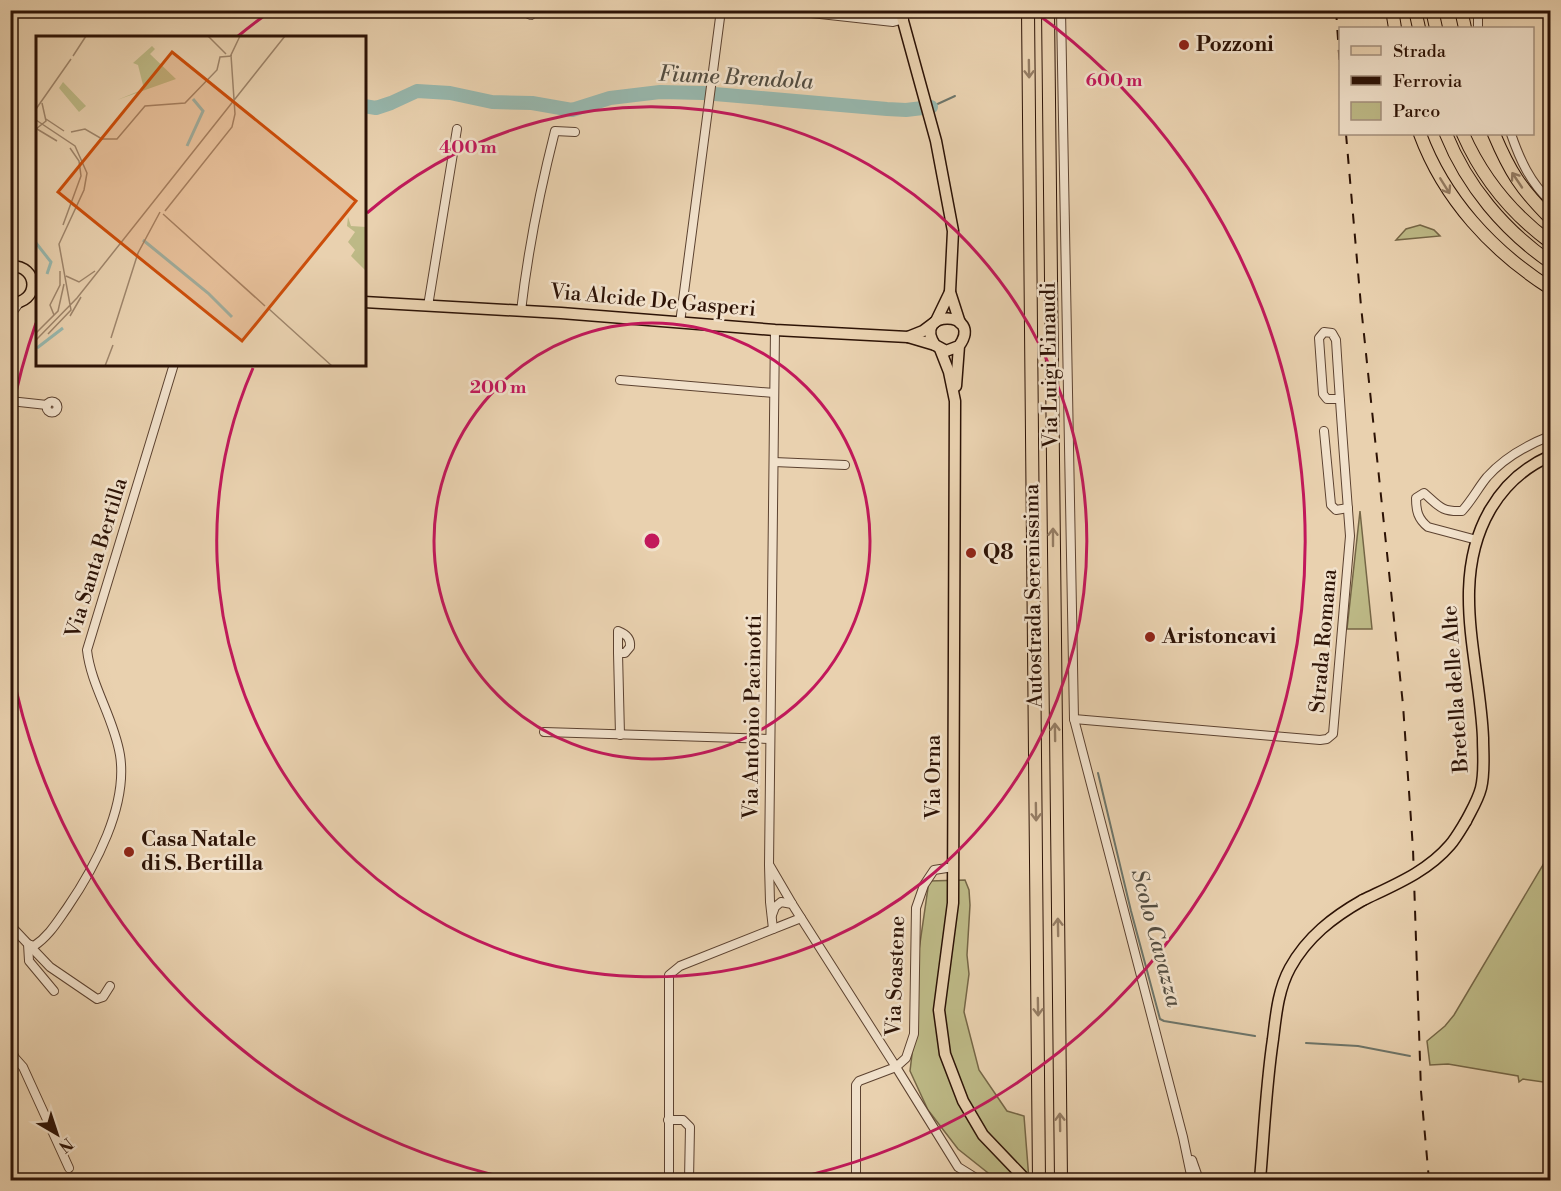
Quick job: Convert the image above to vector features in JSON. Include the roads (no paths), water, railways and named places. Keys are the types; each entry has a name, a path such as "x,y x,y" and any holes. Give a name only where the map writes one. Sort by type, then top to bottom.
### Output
{"highway":[{"name":"Autostrada Serenissima","path":"1028,10 1039,1180"},
{"name":"Autostrada Serenissima","path":"1048,10 1061,1180"},
{"path":"1392,10 1395,27"},
{"path":"1415,10 1419,27"},
{"path":"1432,10 1436,27"},
{"path":"1461,10 1465,27"},
{"path":"1420,135 1430,160 1448,191 1477,227 1509,258 1551,288"},
{"path":"1446,135 1461,167 1481,197 1516,234 1551,262"},
{"path":"1464,135 1479,165 1500,195 1528,224 1551,242"},
{"path":"1494,135 1513,176 1530,198 1551,218"}],"main road":[{"path":"902,15 931,120 953,231 950,292 964,335 959,346 955,401"},
{"path":"10,266 23,268 35,279 34,292 13,306"},
{"path":"950,292 930,334 937,347 946,351 959,346"},
{"name":"Via Alcide De Gasperi","path":"366,302 908,337 937,347"},
{"path":"908,337 949,317 960,323"},
{"name":"Via Orna","path":"937,347 949,372 955,401 953,903 939,1010 945,1054 955,1085 971,1117 998,1153 1026,1180"},
{"name":"Bretella delle Alte","path":"1260,1180 1266,1083 1278,1002 1290,968 1324,925 1339,913 1431,864 1450,845 1466,821 1481,789 1484,762 1468,586 1477,540 1486,517 1507,486 1532,466 1551,456"}],"street":[{"path":"519,10 531,15 533,10"},
{"path":"680,323 721,10"},
{"path":"784,10 893,22 902,15"},
{"name":"Via Luigi Einaudi","path":"1061,10 1074,719 1195,1180"},
{"path":"1478,10 1478,27"},
{"path":"428,306 457,129"},
{"path":"521,311 527,261 555,131 575,132"},
{"path":"1511,135 1522,165 1541,192 1551,201"},
{"path":"10,323 13,306"},
{"name":"Via Antonio Pacinotti","path":"775,330 770,865 794,907 896,1066"},
{"name":"Strada Romana","path":"1074,719 1320,740 1327,739 1333,734 1350,548 1348,508 1340,399 1335,340 1332,333 1324,332 1319,338 1323,394 1327,399 1340,399"},
{"name":"Via Santa Bertilla","path":"28,944 34,946 51,932 83,885 99,853 116,809 121,783 120,755 110,717 88,663 87,650 173,366"},
{"path":"620,380 774,393"},
{"path":"10,401 47,405"},
{"path":"1324,430 1331,505 1336,510 1348,508"},
{"path":"1477,540 1428,527 1416,511 1416,498 1425,493 1440,508 1451,512 1462,511 1496,468 1521,449 1551,436"},
{"path":"774,462 845,465"},
{"path":"618,653 620,735"},
{"path":"544,732 770,739"},
{"path":"770,865 773,929"},
{"name":"Via Soastene","path":"953,867 934,870 924,885 916,908 915,1034 906,1058 896,1066 958,1167 979,1180"},
{"path":"771,915 781,902 788,902 794,907"},
{"path":"669,1180 669,975 680,966 801,918"},
{"path":"10,925 50,967 97,999 103,997 110,986"},
{"path":"28,944 29,961 54,991"},
{"path":"10,1048 23,1067 69,1168"},
{"path":"856,1180 856,1085 859,1081 896,1066"},
{"path":"668,1120 683,1120 690,1127 689,1180"},
{"name":"Via Luigi Einaudi","path":"1183,1137 1195,1180"}],"waterway":[{"name":"Fiume Brendola","path":"366,106 376,108 417,91 450,93 492,102 532,103 572,110 610,98 660,92 703,93 887,109 906,110 931,107"},
{"path":"931,107 955,96"},
{"name":"Scolo Cavazza","path":"1098,773 1160,1019 1255,1036"},
{"name":"Scolo Cavazza","path":"1306,1043 1358,1046 1410,1056"}],"railway":[{"path":"1336,10 1339,54"},
{"path":"1346,135 1361,306 1403,705 1413,849 1421,1091 1429,1180"}],"place":[{"name":"Pozzoni","path":"1184,45"},
{"name":"Q8","path":"971,553"},
{"name":"Aristoncavi","path":"1150,637"},
{"name":"Casa Natale di S. Bertilla","path":"129,852"}]}
